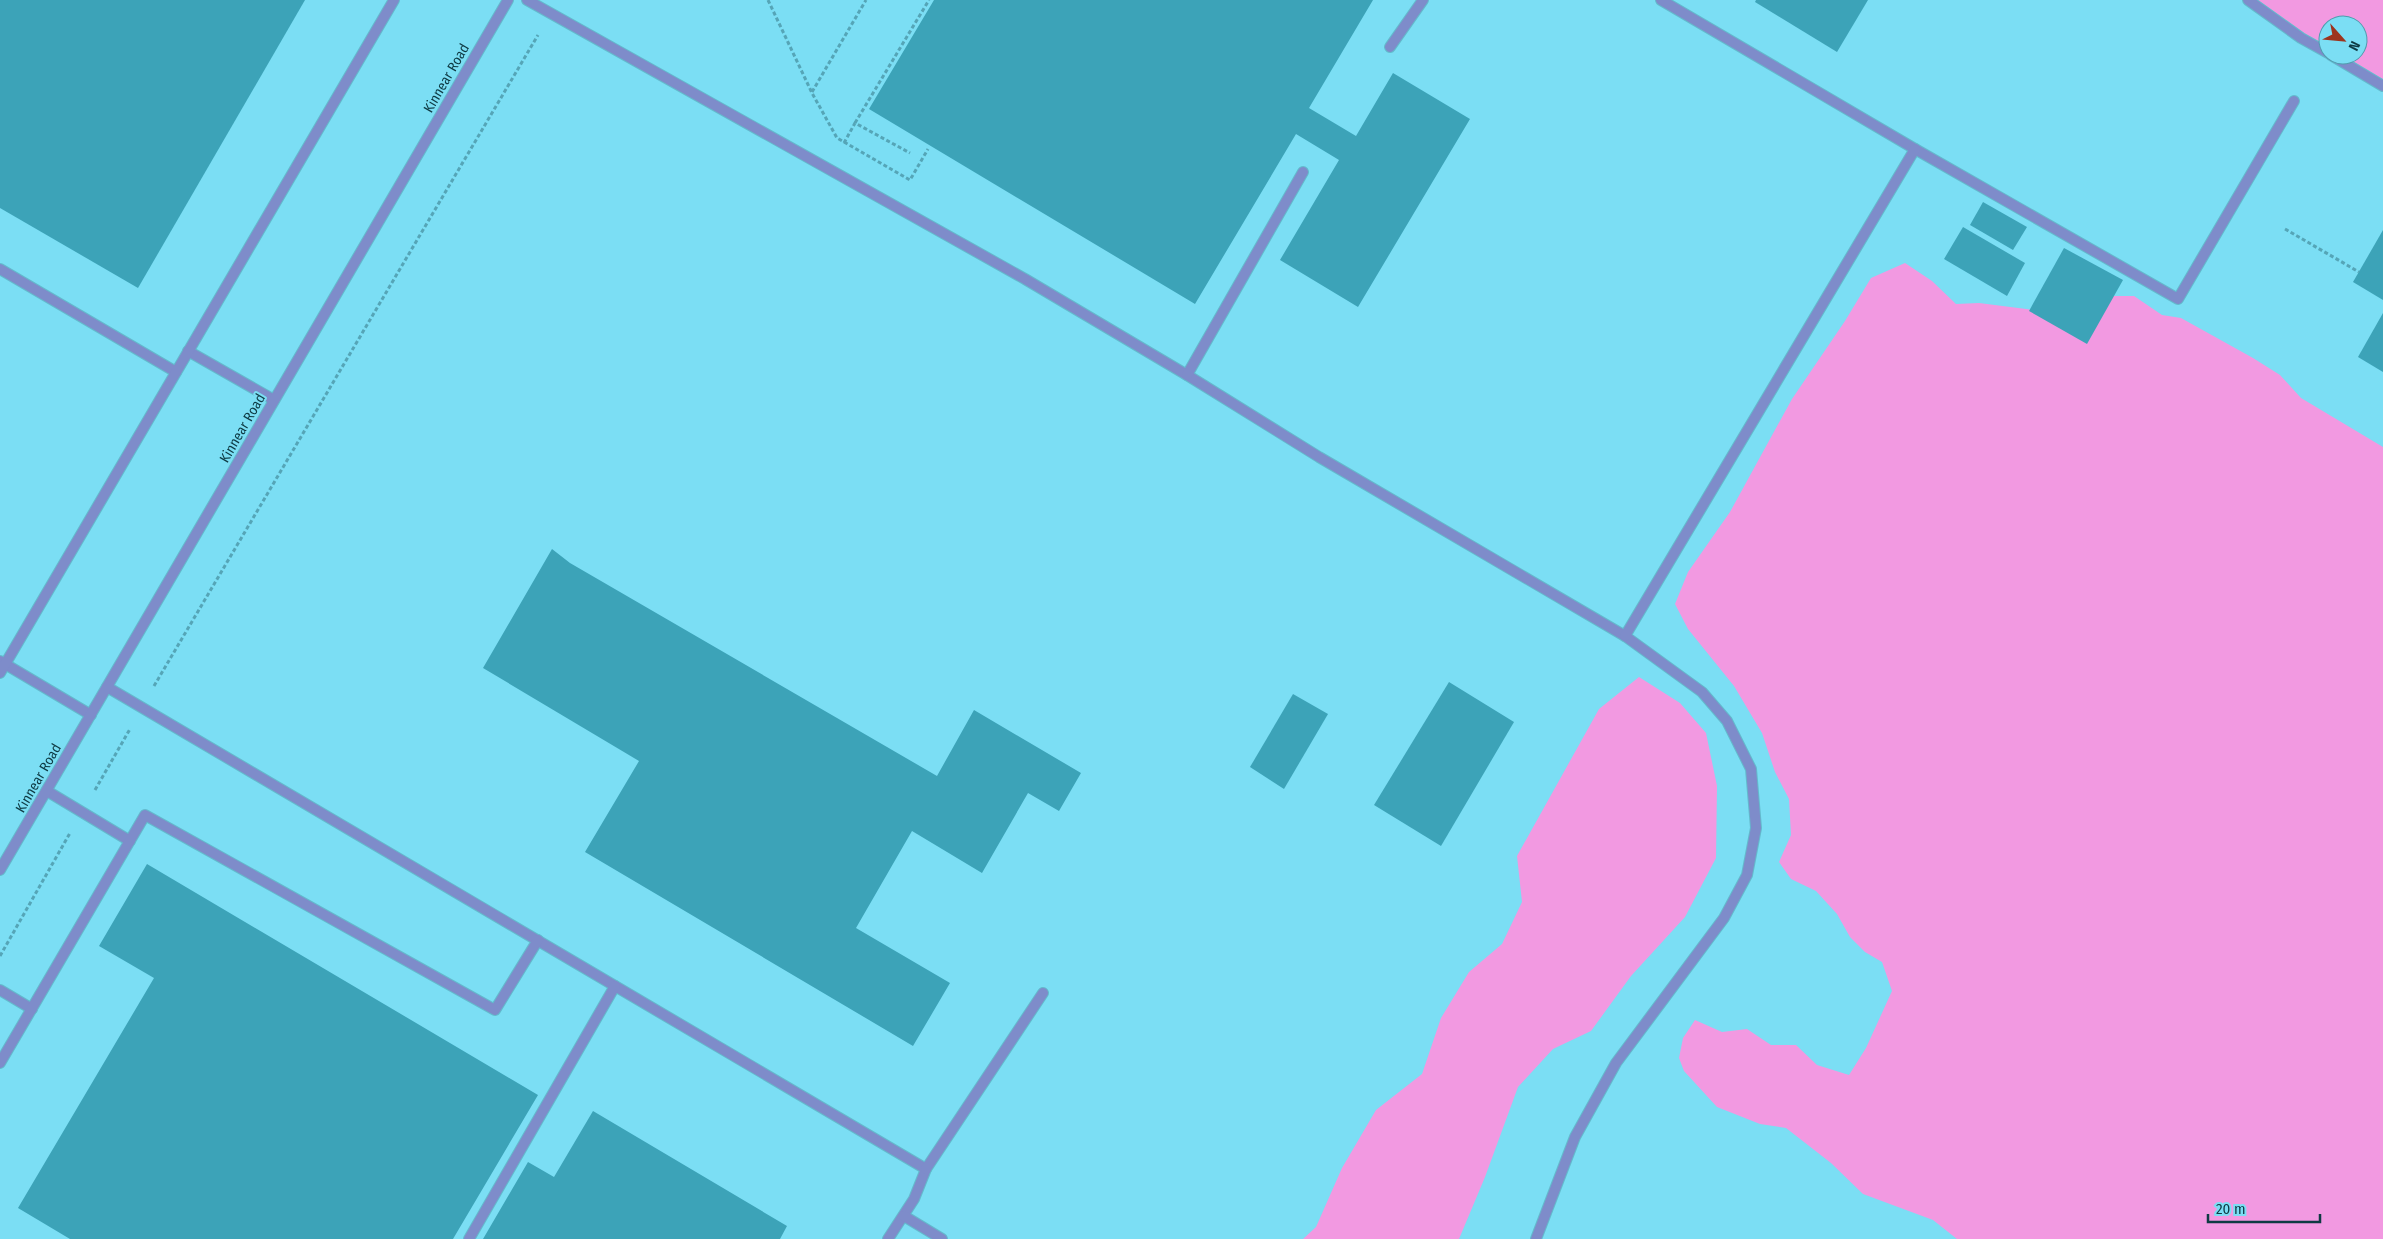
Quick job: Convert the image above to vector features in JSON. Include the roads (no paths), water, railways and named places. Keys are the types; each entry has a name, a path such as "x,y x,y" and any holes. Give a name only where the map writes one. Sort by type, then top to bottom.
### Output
{"street":[{"path":"91,715 2,666 394,0"},
{"name":"Kinnear Road","path":"0,870 508,0"},
{"path":"527,0 1017,275 1187,375 1319,457 1625,636 1702,692 1727,722 1751,770 1756,828 1747,875 1724,918 1616,1063 1575,1137 1536,1239"},
{"path":"1390,47 1423,0"},
{"path":"1661,0 2178,300 2294,101"},
{"path":"2248,0 2301,38 2318,48"},
{"path":"2348,65 2383,86"},
{"path":"1625,636 1915,149"},
{"path":"1187,375 1302,172"},
{"path":"0,269 176,372"},
{"path":"188,351 274,400"},
{"path":"107,687 926,1169"},
{"path":"46,791 130,841"},
{"path":"0,1063 145,815 495,1010 538,940"},
{"path":"469,1239 615,986"},
{"path":"0,990 32,1009"},
{"path":"888,1239 904,1216 926,1169 1044,993"},
{"path":"904,1216 942,1239"}]}
